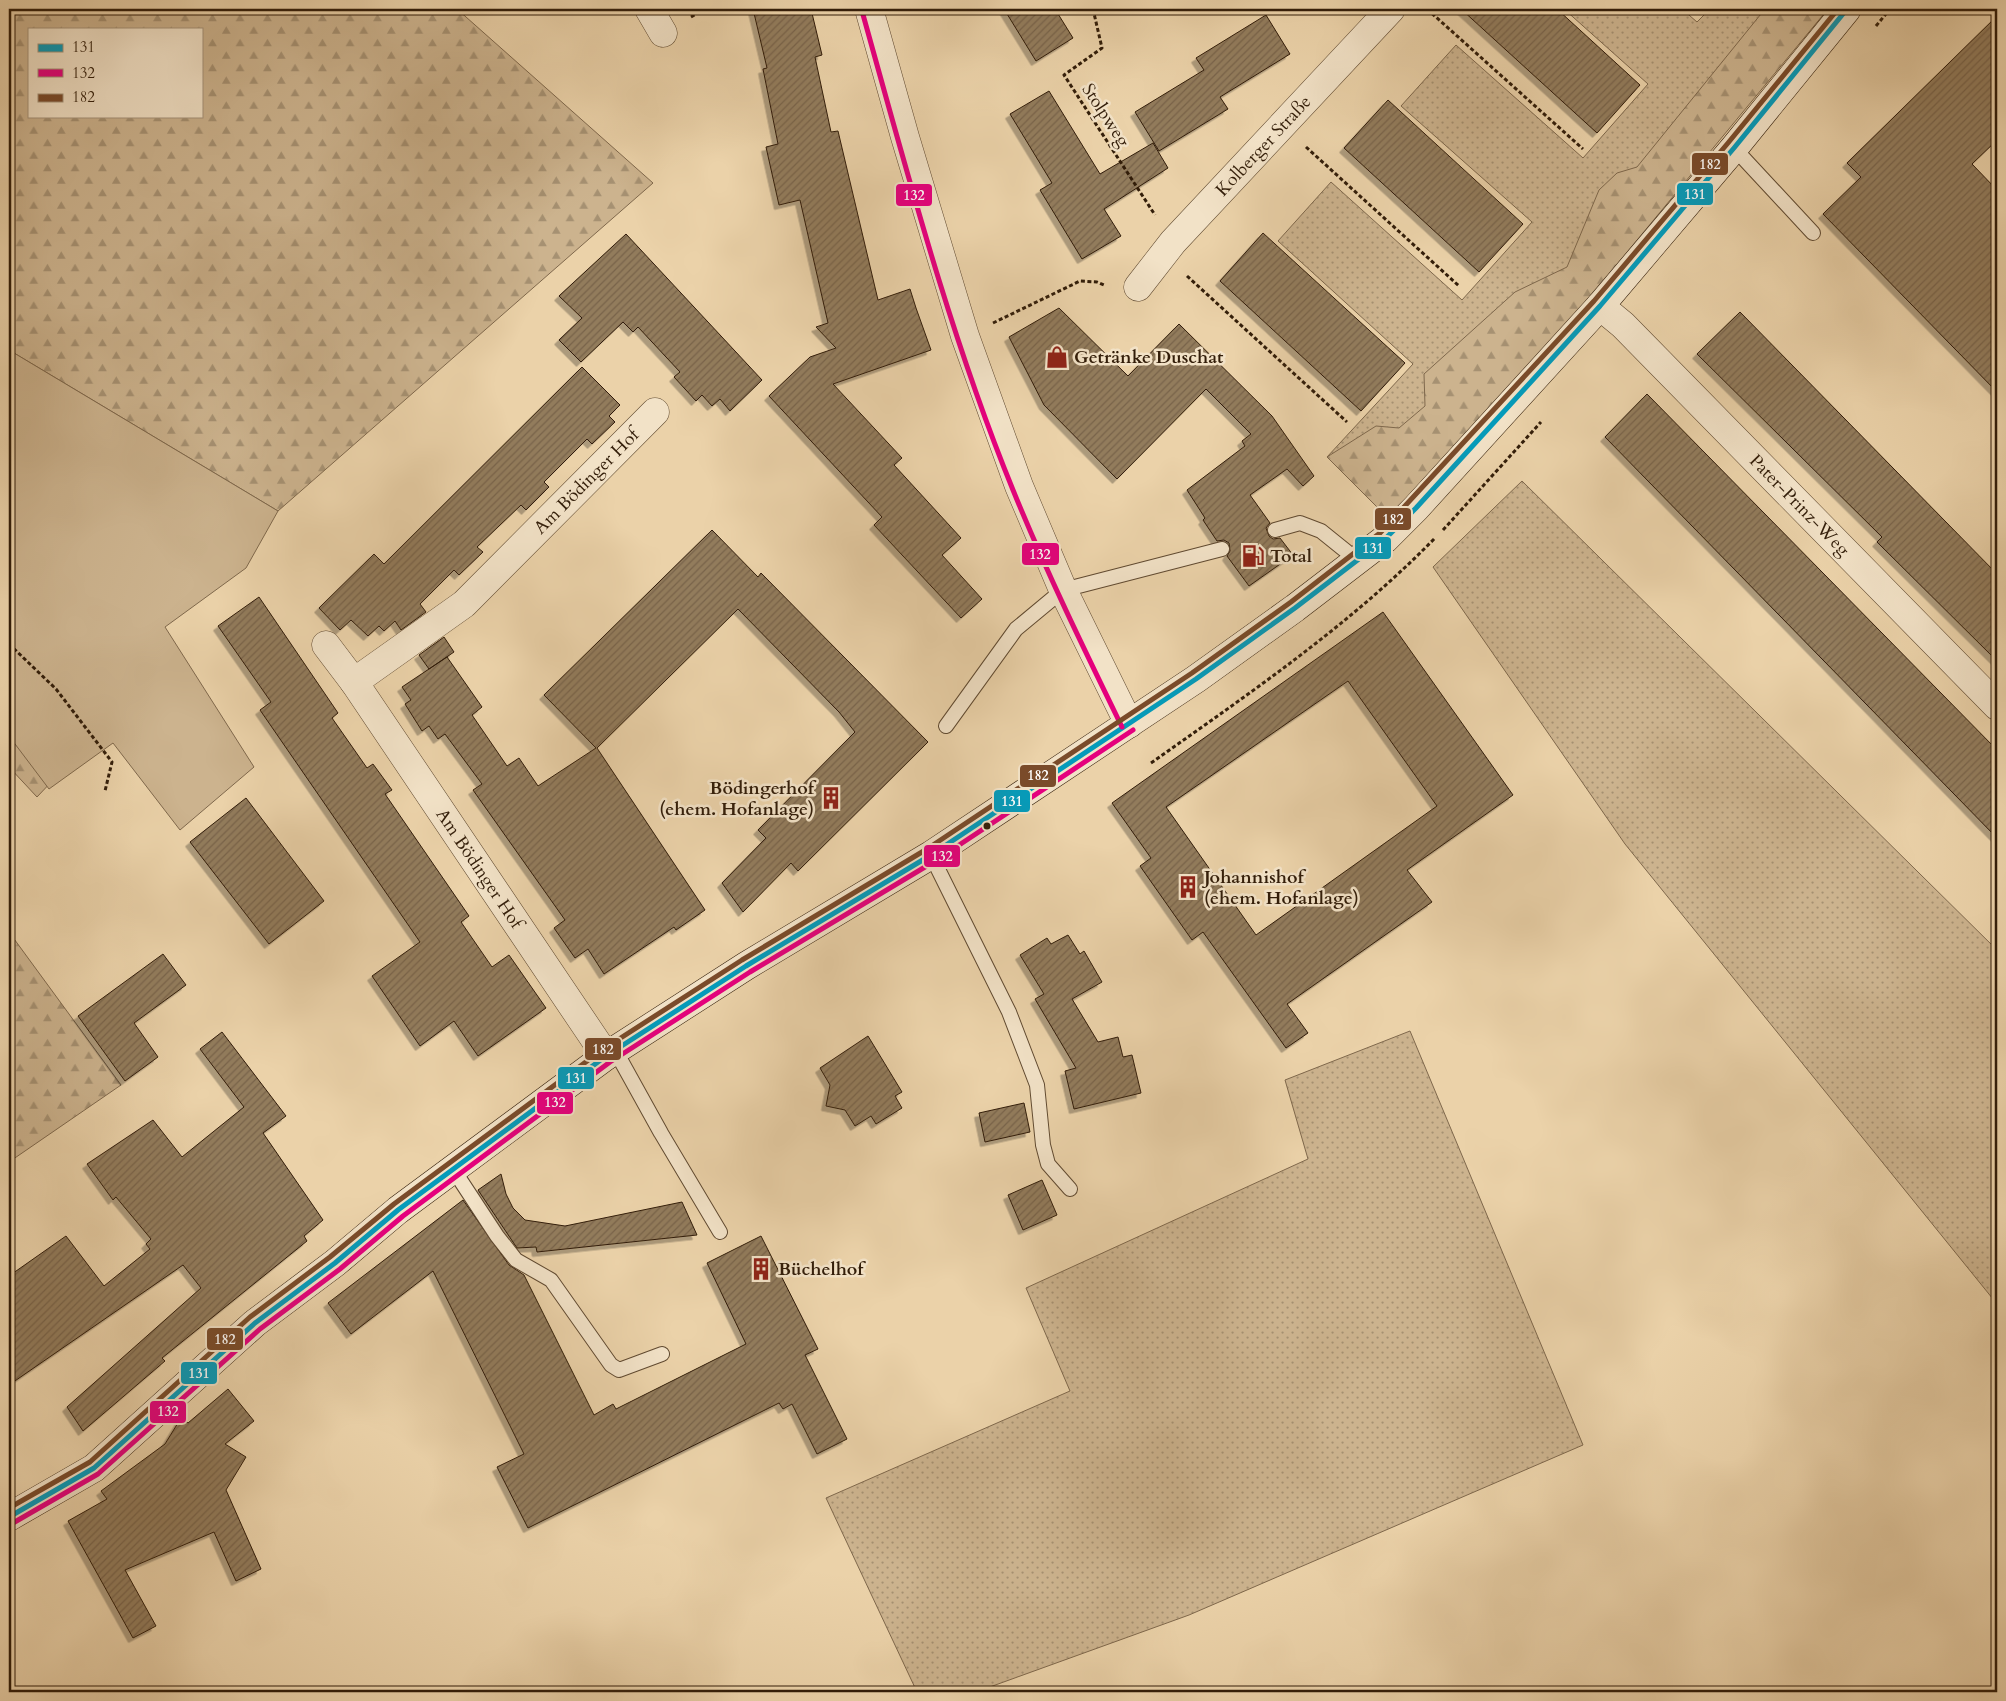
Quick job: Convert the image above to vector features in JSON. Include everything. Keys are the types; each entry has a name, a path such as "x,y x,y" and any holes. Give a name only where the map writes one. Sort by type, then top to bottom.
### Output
{"street":[{"path":"648,9 663,33"},
{"path":"869,9 905,137 965,336 1018,486 1063,590 1129,724"},
{"name":"Kolberger Straße","path":"1138,287 1168,249 1390,9"},
{"path":"9,1517 94,1468 255,1323 453,1169 610,1053 746,966 931,855 1129,724 1257,635 1385,539 1416,508 1600,306 1734,148 1847,9"},
{"name":"Pater-Prinz-Weg","path":"1600,306 1623,325 1997,706"},
{"name":"Am Bödinger Hof","path":"354,682 464,604 655,412"},
{"name":"Am Bödinger Hof","path":"326,645 354,682 610,1053"}],"lane":[{"path":"1734,148 1813,233"},
{"path":"1274,530 1300,523 1321,531 1356,560"},
{"path":"946,726 1016,629 1063,590 1222,549"},
{"path":"931,855 1009,1012 1037,1085 1043,1145 1048,1164 1070,1189"},
{"path":"610,1053 661,1133 720,1232"},
{"path":"453,1169 496,1236 516,1260 551,1280 611,1365 619,1370 662,1354"}],"path":[{"name":"Stolpweg","path":"1093,9 1102,48 1064,75 1168,249"},
{"path":"1427,9 1583,149"},
{"path":"1282,124 1459,286"},
{"path":"1168,249 1347,422"},
{"path":"965,336 1080,281 1097,282 1118,291 1129,291 1138,287"},
{"path":"1151,763 1276,674 1370,600 1409,565"},
{"path":"9,644 56,689 112,762 105,791"}],"green space":[{"path":"9,9 457,9 653,183 278,511 9,350"},
{"path":"1564,9 1682,9 1697,22 1710,9 1828,9 1390,520 1327,457 1413,364 1278,241 1331,182 1462,300 1532,222 1401,106 1456,45 1583,158 1648,84"},
{"path":"1765,9 1828,9 1590,297 1390,520 1327,457 1376,426 1399,428 1425,406 1424,374 1515,292 1567,267 1599,190 1617,173 1637,167"},
{"path":"9,350 278,511 246,568 165,627 254,767 180,830 113,743 49,789 9,736"},
{"path":"1522,481 1997,950 1997,1304 1625,844 1433,567"},
{"path":"9,678 72,760 37,797 9,767"},
{"path":"9,932 121,1085 9,1162"},
{"path":"1410,1031 1583,1445 1189,1615 976,1692 917,1692 826,1498 1070,1391 1026,1288 1308,1159 1285,1080"}],"building":[{"path":"753,9 811,9 822,55 815,57 831,132 838,131 878,300 910,289 931,350 833,384 902,458 894,465 961,538 942,555 982,599 961,618 874,525 882,517 769,396 810,357 836,348 816,327 828,323 800,200 779,205 766,147 778,144 763,69 767,68"},
{"path":"1004,9 1055,9 1073,38 1036,61"},
{"path":"1461,9 1557,9 1640,85 1597,133"},
{"path":"1266,15 1290,54 1220,97 1228,109 1159,151 1135,112 1204,70 1196,58"},
{"path":"1997,16 1997,140 1972,164 1997,190 1997,392 1823,214 1861,177 1847,163"},
{"path":"1049,91 1100,174 1153,143 1168,168 1104,209 1121,236 1082,259 1040,190 1052,183 1010,114"},
{"path":"1388,100 1523,224 1479,272 1344,148"},
{"path":"1263,233 1405,363 1361,411 1220,281"},
{"path":"626,234 762,380 730,411 720,399 712,406 702,395 696,401 674,377 680,372 638,327 633,332 623,322 581,362 559,340 582,318 559,296"},
{"path":"1059,308 1128,376 1179,324 1272,416 1314,476 1303,486 1287,469 1250,495 1270,523 1266,528 1269,536 1273,539 1280,538 1293,555 1249,586 1227,556 1230,551 1229,543 1224,540 1217,541 1187,490 1245,446 1242,441 1251,434 1206,389 1117,479 1044,405 1009,337"},
{"path":"1740,312 1997,574 1997,661 1877,542 1882,537 1697,354"},
{"path":"582,367 620,405 609,416 615,422 592,444 587,439 544,482 549,487 526,510 521,505 477,547 483,552 459,575 454,570 420,604 426,612 401,630 395,621 384,631 379,626 368,636 351,620 340,630 319,608 374,554 384,564"},
{"path":"1647,394 1997,750 1997,838 1605,437"},
{"path":"712,530 758,577 761,573 928,742 798,871 791,863 743,912 722,883 766,838 758,830 855,732 839,712 738,609 597,748 705,910 676,930 674,927 604,974 588,949 575,958 554,928 565,920 473,790 482,784 445,734 438,739 429,726 422,731 405,704 411,700 402,687 447,657 482,707 472,715 507,766 519,758 538,786 596,748 544,695"},
{"path":"259,597 338,713 332,718 367,768 373,764 392,790 385,794 469,916 461,922 492,967 509,955 546,1008 478,1056 454,1021 420,1046 372,976 420,942 260,710 271,702 218,626"},
{"path":"1383,612 1513,795 1407,870 1432,902 1287,1004 1308,1033 1286,1048 1203,932 1192,940 1140,866 1151,858 1112,803","holes":["1348,681 1437,806 1256,935 1166,807"]},
{"path":"444,637 454,652 429,669 419,655"},
{"path":"246,798 324,901 269,944 190,842"},
{"path":"1068,935 1080,954 1084,951 1102,982 1072,999 1098,1042 1118,1037 1123,1057 1132,1055 1141,1093 1074,1109 1065,1071 1076,1068 1035,999 1044,994 1020,955 1047,938 1051,944"},
{"path":"163,954 186,985 134,1023 158,1057 125,1081 78,1016"},
{"path":"222,1032 286,1116 263,1133 323,1220 304,1236 307,1241 162,1358 165,1361 83,1431 67,1407 201,1288 183,1265 9,1385 9,1276 66,1236 104,1286 150,1249 146,1244 151,1239 116,1197 113,1200 87,1164 153,1120 182,1157 244,1107 200,1049"},
{"path":"868,1036 902,1092 895,1096 902,1108 876,1124 871,1116 855,1126 845,1110 826,1106 830,1085 820,1068"},
{"path":"1024,1103 1030,1132 985,1142 979,1113"},
{"path":"501,1174 506,1194 513,1208 525,1220 565,1226 682,1202 697,1235 537,1252 536,1247 517,1248 478,1190"},
{"path":"1042,1180 1057,1215 1023,1230 1008,1195"},
{"path":"463,1200 509,1265 524,1275 594,1415 613,1404 616,1409 746,1344 707,1263 761,1236 818,1349 805,1355 847,1439 817,1454 792,1404 783,1409 779,1403 528,1528 497,1467 524,1454 433,1271 351,1334 328,1303"},
{"path":"228,1389 254,1421 225,1444 246,1457 226,1490 261,1569 236,1581 214,1532 125,1570 156,1626 133,1638 68,1521 107,1499 101,1491 165,1444 181,1418 188,1423"}],"transit line":[{"name":"182","path":"9,1508 90,1462 250,1317 330,1257 394,1204 602,1050 742,960 927,849 1192,673 1291,602 1380,533 1594,301 1728,143 1838,9"},
{"name":"131","path":"9,1517 94,1468 255,1323 335,1263 398,1210 606,1056 746,966 931,855 1196,679 1295,608 1385,539 1416,508 1600,306 1734,148 1847,9"},
{"name":"132","path":"862,11 949,313 990,432 1039,550 1122,727"},
{"name":"132","path":"13,1523 98,1474 260,1329 340,1269 403,1216 610,1062 750,972 935,861 1133,730"}],"place":[{"name":"Getränke Duschat","path":"1057,357"},
{"name":"Total","path":"1253,556"},
{"name":"Bödingerhof (ehem. Hofanlage)","path":"831,798"},
{"name":"Johannishof (ehem. Hofanlage)","path":"1188,887"},
{"name":"Büchelhof","path":"761,1269"}]}
